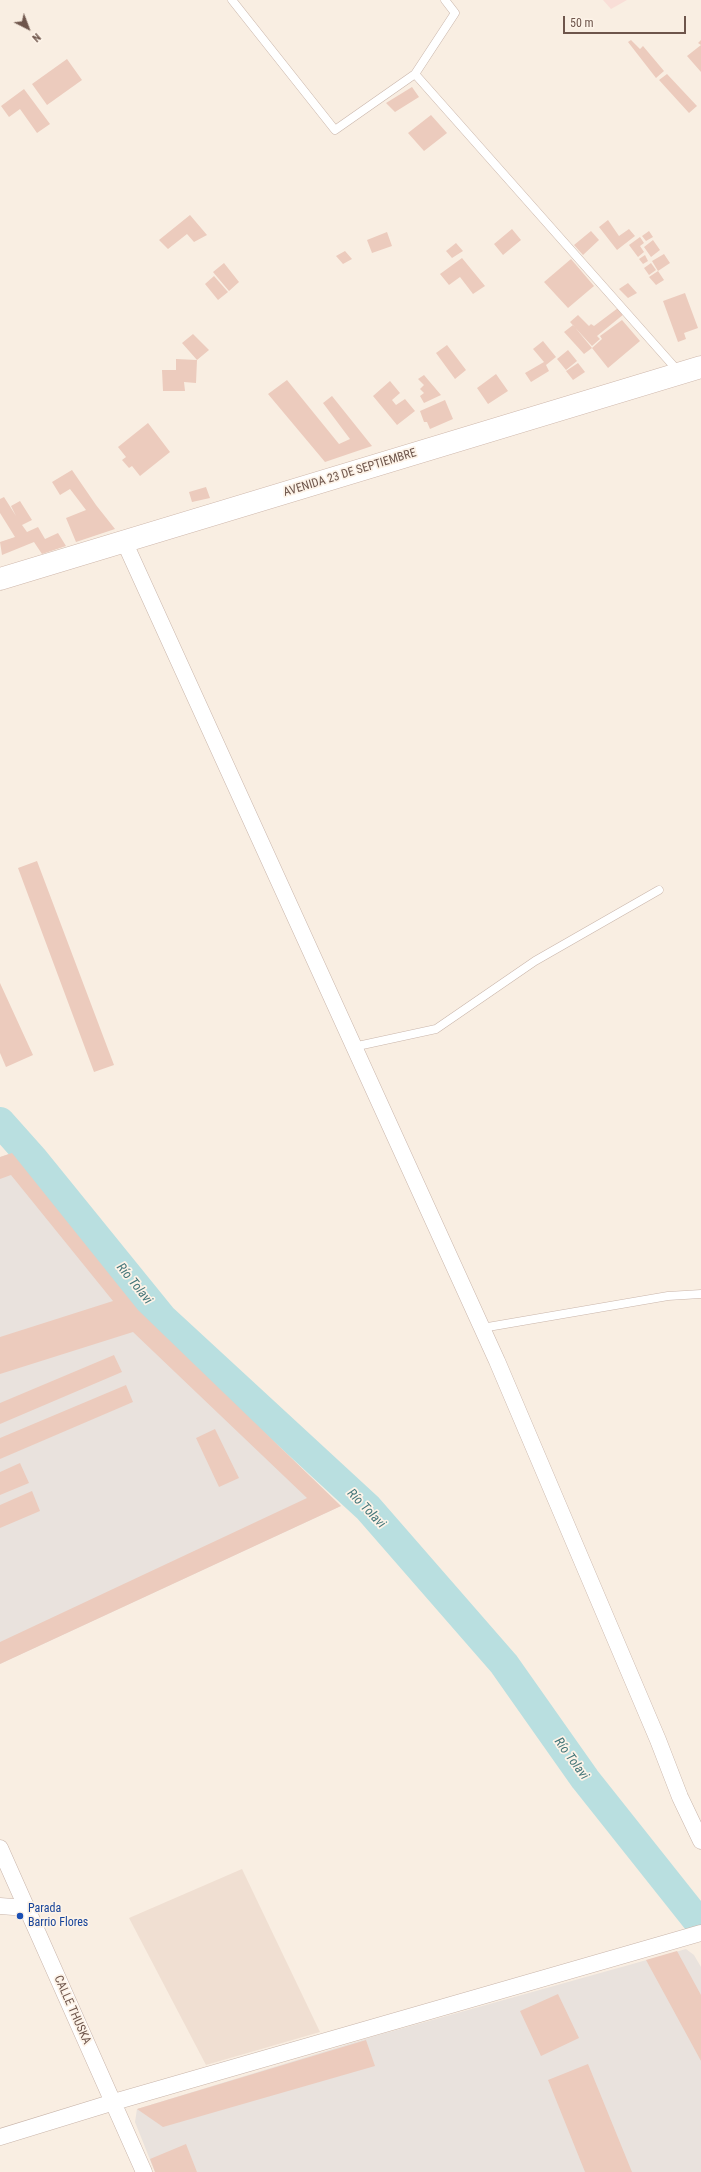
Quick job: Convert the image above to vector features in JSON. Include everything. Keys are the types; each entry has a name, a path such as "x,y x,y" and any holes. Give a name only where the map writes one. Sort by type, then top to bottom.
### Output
{"main road":[{"name":"AVENIDA 23 DE SEPTIEMBRE","path":"1,576 124,541 701,367"}],"street":[{"path":"124,541 482,1328 658,1740 680,1797 701,1841"},
{"name":"CALLE THUSKA","path":"0,1848 144,2172"},
{"path":"0,1906 26,1908"},
{"path":"0,2137 114,2102 698,1938"}],"lane":[{"path":"232,0 335,130 415,74 455,14 445,0"},
{"path":"415,74 681,374"},
{"path":"353,1047 436,1029 534,961 659,890"},
{"path":"482,1328 668,1296 701,1294"}],"shaded area":[{"path":"603,0 627,0 611,9"},
{"path":"12,1153 138,1310 341,1506 0,1664 0,1157"},
{"path":"242,1869 320,2032 206,2065 129,1918"},
{"path":"686,1949 694,1955 701,1967 701,2172 155,2172 135,2122 137,2109 375,2036"}],"building":[{"path":"631,40 640,49 643,46 664,71 656,78 628,42"},
{"path":"701,45 701,72 687,56"},
{"path":"67,59 82,80 47,105 32,84"},
{"path":"667,74 697,106 689,113 659,80"},
{"path":"412,87 419,97 395,112 386,103"},
{"path":"24,89 50,124 37,133 20,109 9,117 1,106"},
{"path":"431,115 447,133 424,151 408,133"},
{"path":"190,215 207,235 194,242 187,234 168,249 159,240"},
{"path":"608,220 619,236 629,229 635,236 617,250 599,227"},
{"path":"512,229 521,240 503,255 494,244"},
{"path":"591,231 599,240 583,255 574,245"},
{"path":"649,231 653,237 646,241 642,236"},
{"path":"387,232 392,246 372,253 367,240"},
{"path":"640,237 644,243 640,246 644,252 638,257 629,245"},
{"path":"653,240 660,250 651,257 644,247"},
{"path":"456,243 463,251 452,258 446,251"},
{"path":"345,251 352,259 343,264 336,256"},
{"path":"664,254 670,263 658,271 652,261"},
{"path":"645,255 648,261 643,264 639,259"},
{"path":"462,258 485,286 473,294 460,277 449,285 440,274"},
{"path":"571,259 594,286 568,308 544,282"},
{"path":"224,263 239,282 229,291 213,272"},
{"path":"651,263 656,270 649,275 644,268"},
{"path":"658,271 664,280 656,285 649,277"},
{"path":"214,276 228,292 218,300 205,284"},
{"path":"628,283 637,293 628,298 619,289"},
{"path":"685,293 698,328 684,333 686,339 678,342 663,301"},
{"path":"618,308 624,314 597,336 600,339 592,346 570,322 578,315 589,326 591,324 594,326"},
{"path":"622,320 640,341 608,368 592,348 602,339 600,336"},
{"path":"573,325 592,348 584,354 564,332"},
{"path":"193,334 209,350 197,360 182,343"},
{"path":"543,341 556,357 546,365 549,371 531,382 525,373 544,362 533,349"},
{"path":"447,345 466,370 455,379 436,353"},
{"path":"568,350 577,361 566,370 557,359"},
{"path":"176,359 197,360 196,383 184,382 185,391 163,391 162,370 176,370"},
{"path":"578,363 585,372 573,380 566,371"},
{"path":"496,374 508,391 488,404 477,388"},
{"path":"424,375 441,395 424,403 420,396 424,393 420,389 424,385 418,379"},
{"path":"287,380 339,444 350,439 323,403 332,396 372,446 325,462 268,394"},
{"path":"390,381 400,393 392,400 396,405 405,399 415,411 397,425 373,396"},
{"path":"445,400 453,419 430,429 427,422 424,422 420,411"},
{"path":"148,423 170,452 140,476 132,466 129,468 122,460 126,457 118,447"},
{"path":"72,470 96,505 115,529 76,542 66,518 86,510 70,489 60,495 52,482"},
{"path":"206,487 210,498 192,502 189,492"},
{"path":"4,497 16,516 11,506 20,501 32,520 22,525 27,532 38,527 45,539 58,533 66,546 42,554 34,542 2,555 0,542 15,537 0,513 0,499"},
{"path":"37,861 114,1065 94,1072 18,868"},
{"path":"0,983 33,1055 6,1067 0,1053"},
{"path":"12,1153 138,1310 341,1506 0,1664 0,1642 307,1498 133,1332 0,1374 0,1337 113,1301 11,1175 0,1179 0,1157"},
{"path":"114,1355 122,1372 0,1424 0,1403"},
{"path":"126,1385 133,1402 0,1459 0,1438"},
{"path":"215,1429 239,1478 219,1487 196,1438"},
{"path":"20,1463 29,1483 0,1495 0,1472"},
{"path":"32,1491 40,1511 0,1528 0,1505"},
{"path":"677,1951 701,1995 701,2061 646,1960"},
{"path":"558,1994 579,2038 541,2056 520,2011"},
{"path":"366,2040 375,2066 163,2127 137,2109"},
{"path":"588,2064 632,2172 585,2172 548,2080"},
{"path":"186,2144 197,2172 155,2172 150,2159"}],"waterway":[{"name":"Río Tolavi","path":"0,1122 33,1159 162,1318 368,1508 504,1664 585,1779 701,1925"}],"place":[{"name":"Parada Barrio Flores","path":"20,1916"}]}
